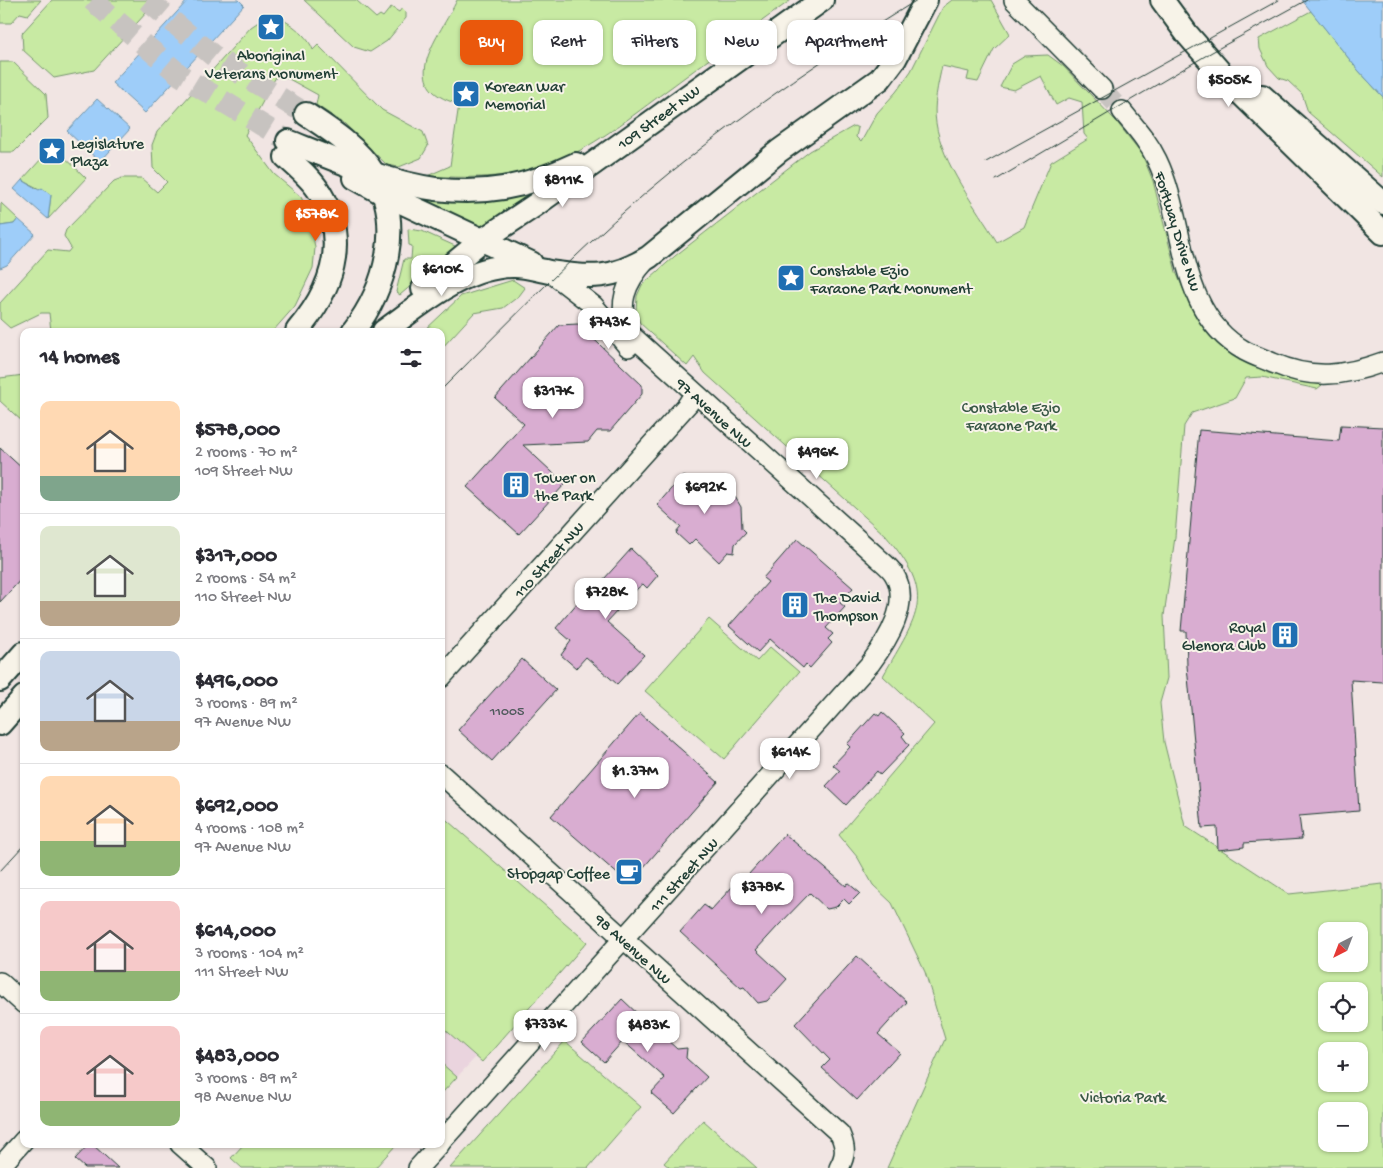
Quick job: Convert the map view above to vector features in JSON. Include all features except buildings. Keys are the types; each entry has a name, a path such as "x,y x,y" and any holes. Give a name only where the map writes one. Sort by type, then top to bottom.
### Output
{"main road":[{"name":"109 Street NW","path":"387,328 429,283 481,241 534,206 822,0"},
{"path":"388,328 446,286 469,276 512,266 587,276 614,274 631,268 649,257 779,152 880,79 895,59 926,0"},
{"path":"1162,0 1187,34 1228,81 1383,233"},
{"path":"1170,0 1233,71 1383,203"},
{"name":"97 Avenue NW","path":"306,114 347,143 378,184 390,223 386,262 377,291 355,328"},
{"path":"378,184 467,192 503,189 552,175 622,142"},
{"name":"97 Avenue NW","path":"300,328 312,313 325,291 332,272 335,244 332,225 320,193 287,149 378,184 481,241 550,272"},
{"path":"0,680 20,658"},
{"path":"0,724 20,702"}],"street":[{"path":"1014,0 1102,89"},
{"name":"Fortway Drive NW","path":"1122,111 1145,138 1157,161 1175,214 1192,286 1213,323 1244,350 1279,366 1316,374 1336,375 1356,372 1383,362"},
{"name":"97 Avenue NW","path":"649,257 634,273 627,287 622,310 625,323 630,334 641,347 691,399"},
{"name":"97 Avenue NW","path":"550,272 594,306 633,353 691,399 875,554 894,574 900,593"},
{"name":"110 Street NW","path":"445,674 691,399"},
{"name":"111 Street NW","path":"445,1139 625,940 870,664 892,628 898,610 900,593"},
{"name":"98 Avenue NW","path":"445,778 840,1134 845,1145 845,1156 839,1168"},
{"path":"0,982 20,1000"},
{"path":"0,1167 20,1144"},
{"path":"184,1148 207,1168"},
{"name":"111 Street NW","path":"418,1168 436,1148"}],"shaded area":[{"path":"445,1030 476,1057 445,1090"}],"green space":[{"path":"0,0 41,0 28,15 20,13 11,23 0,23"},
{"path":"52,0 158,0 94,70 54,78 23,50 22,33"},
{"path":"304,0 356,0 376,18 380,15 383,17 391,7 399,12 402,8 406,12 406,18 387,41 370,52 354,47"},
{"path":"457,0 791,0 763,20 706,20 706,61 618,127 586,147 553,163 509,175 427,176 450,166 459,104 439,96 429,86 425,73 427,59"},
{"name":"Constable Ezio Faraone Park","path":"952,0 991,0 1010,34 994,49 978,82 967,80 969,72 942,66 935,116 939,138 952,169 997,242 1024,227 1051,162 1088,139 1084,134 1082,102 1069,98 1056,105 1041,76 1014,90 1000,87 1012,64 1025,56 1048,55 1063,66 1116,121 1142,154 1153,181 1176,272 1189,302 1205,326 1239,357 1268,373 1322,385 1317,389 1262,377 1246,378 1235,398 1192,413 1184,426 1175,537 1164,616 1167,678 1160,703 1164,742 1185,826 1289,894 1383,884 1383,1168 887,1168 945,1039 925,972 892,903 873,885 858,858 839,835 934,724 883,676 913,620 917,605 917,590 912,574 902,556 885,535 705,373 694,357 687,366 640,323 636,311 637,296 642,285 675,256 810,151 854,126 858,128 856,137 861,142 877,113 896,92 911,71 943,7"},
{"path":"1311,11 1358,70 1383,97 1383,177 1308,112 1302,94 1288,81 1279,78 1268,66 1260,49 1259,39"},
{"path":"276,17 287,22 298,30 313,50 318,45 382,110 423,132 428,146 421,158 399,167 387,165 345,124 316,105 318,95 278,73 245,135 274,174 301,197 310,217 315,248 313,268 295,306 276,328 51,328 49,313 41,313 10,328 0,319 0,303 48,250 68,252 71,248 64,236 66,230 114,181 122,178 141,178 157,192 167,182 153,168 152,145 157,132 251,27 263,19"},
{"path":"0,62 13,62 46,94 48,118 14,152 0,152"},
{"path":"53,146 86,178 48,219 51,195 22,180"},
{"path":"538,188 484,227 477,229 418,205 422,195"},
{"path":"1,203 18,219 14,224 0,226"},
{"path":"408,229 422,231 455,246 454,249 400,295 396,292 404,259 411,259 412,246 409,245"},
{"path":"513,280 525,288 519,296 503,308 474,313 445,345 445,328 427,328 461,296"},
{"path":"20,376 20,419 0,401 0,378"},
{"path":"709,619 757,661 770,647 799,672 724,759 645,691"},
{"path":"445,818 587,942 482,1062 445,1030"},
{"path":"565,1041 641,1107 588,1168 450,1168"},
{"path":"445,1066 457,1077 445,1090"},
{"path":"703,1120 757,1168 670,1168 664,1163"},
{"path":"240,1148 393,1148 375,1168 242,1168 231,1158"}],"water":[{"path":"188,0 239,0 244,5 145,113 112,83"},
{"path":"1302,0 1383,0 1383,97 1358,70"},
{"path":"97,99 130,129 100,162 67,131"},
{"path":"22,180 39,190 42,188 51,195 48,219 14,189"},
{"path":"18,219 35,234 7,265 0,268 0,226 14,224"}],"tunnel":[{"path":"92,0 180,75 288,141"},
{"path":"147,0 216,58 306,114"},
{"path":"1102,89 1122,111"}],"tram line":[{"path":"445,386 584,248 675,169 793,81 917,0"},
{"path":"986,162 1279,0"},
{"path":"996,180 1212,52 1307,0"},
{"path":"0,871 20,849"}],"place":[{"name":"Aboriginal Veterans Monument","path":"271,27"},
{"name":"Korean War Memorial","path":"466,94"},
{"name":"Legislature Plaza","path":"52,151"},
{"name":"Constable Ezio Faraone Park Monument","path":"791,278"},
{"name":"Tower on the Park","path":"516,485"},
{"name":"The David Thompson","path":"795,605"},
{"name":"Royal Glenora Club","path":"1285,635"},
{"name":"Stopgap Coffee","path":"629,872"}],"park label":[{"name":"Victoria Park","path":"1123,1096"}]}
